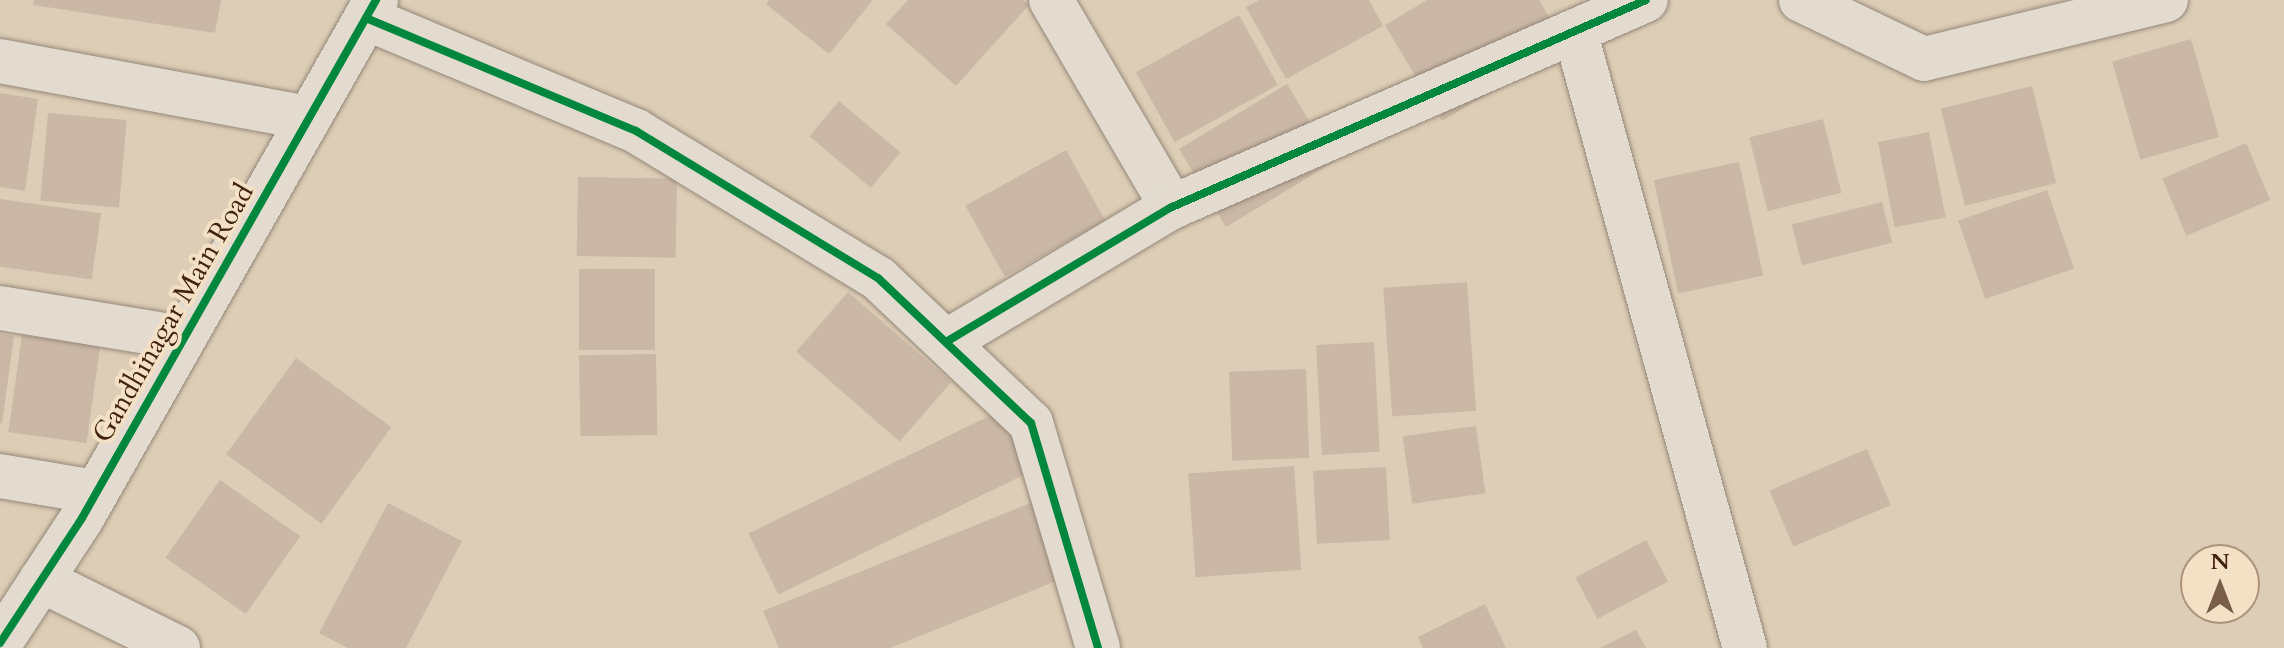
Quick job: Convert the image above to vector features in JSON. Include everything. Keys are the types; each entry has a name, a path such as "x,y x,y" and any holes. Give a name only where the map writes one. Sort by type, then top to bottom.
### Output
{"street":[{"path":"1051,0 1172,207"},
{"path":"946,342 1172,207 1646,0"},
{"path":"1801,0 1924,59 2166,0"},
{"path":"371,9 636,131 878,278 1031,423 1098,648"},
{"name":"Gandhinagar Main Road","path":"0,643 96,492 371,9"},
{"path":"1575,31 1745,648"},
{"path":"0,61 309,118"},
{"path":"0,308 184,338"},
{"path":"0,476 96,492"},
{"path":"41,580 178,648"}],"building":[{"path":"34,0 221,0 215,33 33,5"},
{"path":"769,0 873,0 829,54 766,4"},
{"path":"908,0 1023,0 1029,5 956,86 886,24"},
{"path":"1259,0 1369,0 1383,26 1286,79 1246,7"},
{"path":"1427,0 1539,0 1567,48 1442,121 1385,25"},
{"path":"1239,15 1278,85 1175,142 1136,72"},
{"path":"2191,39 2219,137 2140,160 2112,62"},
{"path":"1287,84 1334,162 1226,227 1179,149"},
{"path":"2032,86 2056,183 1965,206 1941,109"},
{"path":"0,93 38,99 25,191 0,187"},
{"path":"839,101 900,152 871,188 809,136"},
{"path":"48,113 127,120 119,208 40,201"},
{"path":"1823,119 1841,193 1768,211 1749,137"},
{"path":"1929,132 1946,217 1895,227 1878,142"},
{"path":"2246,143 2270,200 2186,236 2162,179"},
{"path":"1066,150 1105,221 1005,277 965,206"},
{"path":"1739,162 1763,275 1678,294 1654,180"},
{"path":"578,177 677,179 676,258 577,256"},
{"path":"2047,190 2074,268 1985,299 1958,221"},
{"path":"0,199 101,213 92,280 0,267"},
{"path":"1882,202 1892,243 1802,265 1792,224"},
{"path":"579,269 655,269 655,350 579,350"},
{"path":"1467,282 1476,411 1392,417 1383,288"},
{"path":"848,292 951,382 900,442 796,352"},
{"path":"0,334 14,336 2,423 0,423"},
{"path":"22,335 100,346 87,443 8,432"},
{"path":"1374,342 1380,452 1322,455 1316,345"},
{"path":"656,354 657,435 580,436 579,355"},
{"path":"296,358 391,427 322,524 226,454"},
{"path":"1306,369 1309,458 1232,461 1229,372"},
{"path":"1020,401 1050,462 778,595 749,533"},
{"path":"1476,426 1485,493 1412,504 1403,436"},
{"path":"1867,449 1891,505 1793,547 1769,490"},
{"path":"1294,466 1301,570 1196,577 1188,473"},
{"path":"1386,467 1390,540 1317,544 1313,471"},
{"path":"220,480 300,536 246,614 166,558"},
{"path":"1055,493 1086,569 890,648 779,648 763,611"},
{"path":"388,503 462,541 406,648 348,648 319,633"},
{"path":"1646,540 1668,581 1597,619 1575,578"},
{"path":"1485,604 1506,648 1423,648 1418,637"},
{"path":"1636,630 1646,648 1600,648"}],"cycle path":[{"path":"0,643 82,518 376,0"},
{"path":"946,342 1172,207 1646,0"},
{"path":"366,18 636,131 878,278 1031,423 1098,648"}]}
